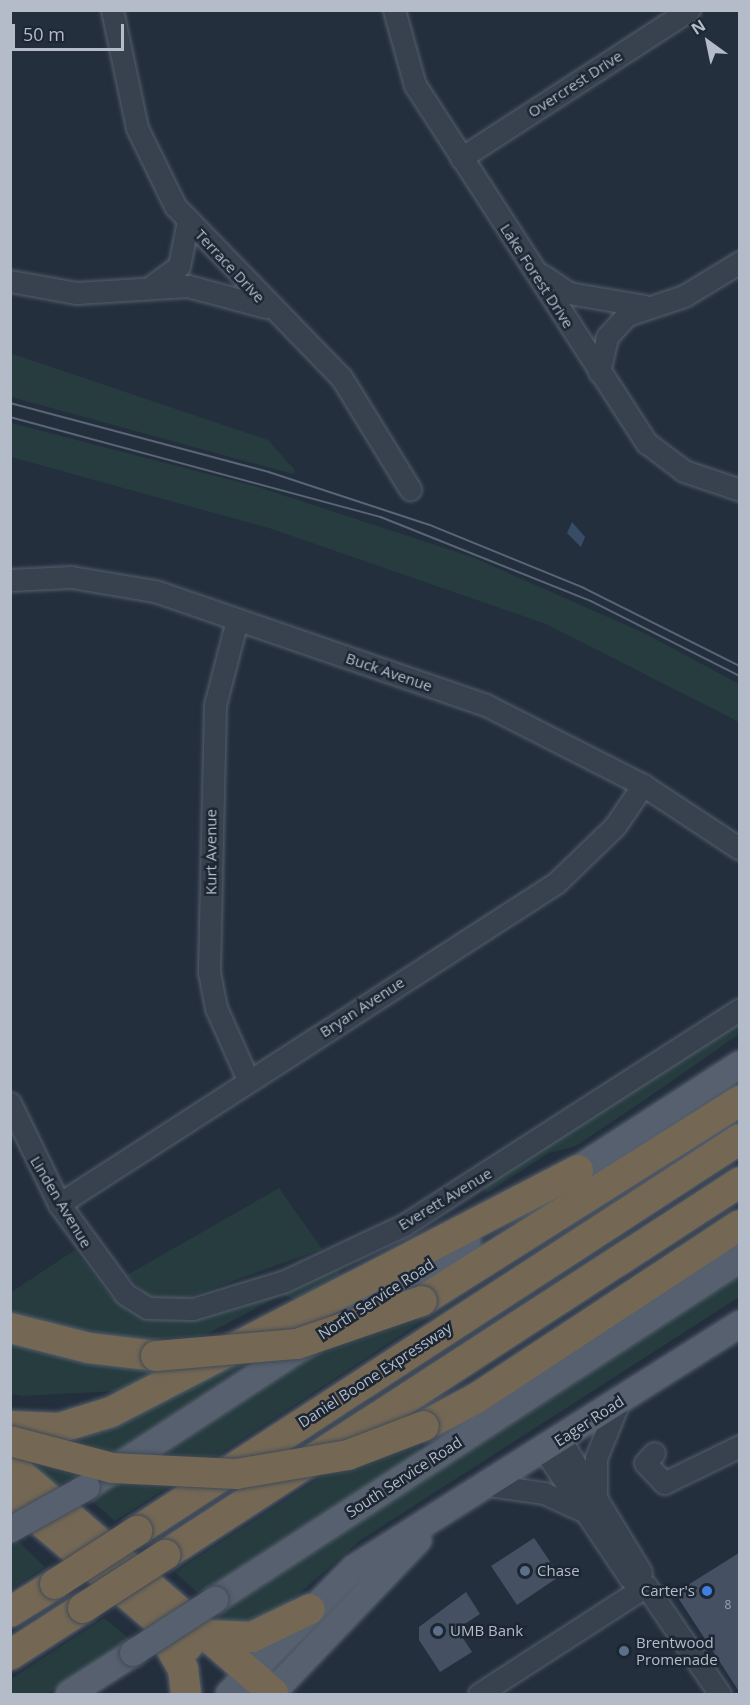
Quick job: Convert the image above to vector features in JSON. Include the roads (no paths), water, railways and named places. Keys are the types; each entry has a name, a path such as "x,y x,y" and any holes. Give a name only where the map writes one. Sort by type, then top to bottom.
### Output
{"highway":[{"path":"10,1328 89,1348 156,1356 218,1355 297,1344 422,1301 740,1101"},
{"name":"Daniel Boone Expressway","path":"10,1612 740,1139"},
{"path":"10,1426 59,1428 111,1412 578,1170"},
{"path":"10,1655 740,1182"},
{"path":"10,1441 123,1469 236,1474 348,1455 424,1426 478,1397 740,1225"},
{"path":"10,1465 207,1635 251,1689"},
{"path":"10,1496 149,1611 251,1689"},
{"path":"207,1635 252,1637 310,1609"},
{"path":"149,1611 183,1669 186,1695"}],"main road":[{"name":"North Service Road","path":"10,1530 87,1487 740,1064"},
{"name":"South Service Road","path":"69,1695 740,1259"},
{"name":"Eager Road","path":"251,1689 310,1609 354,1568 439,1518 619,1401 734,1330"},
{"name":"Eager Road","path":"251,1689 439,1518"}],"street":[{"name":"Terrace Drive","path":"112,10 137,128 152,165 188,221 272,310 341,377 410,489"},
{"name":"Lake Forest Drive","path":"394,10 415,85 647,443 684,471 740,490"},
{"name":"Overcrest Drive","path":"461,158 689,10"},
{"path":"153,285 179,266 188,221"},
{"path":"526,259 568,293 648,307"},
{"path":"599,372 600,354 616,324 648,307 684,296 740,262"},
{"path":"10,281 77,293 153,285 188,286 272,310"},
{"name":"Buck Avenue","path":"10,580 107,580 237,620 486,705 643,785 740,849"},
{"name":"Kurt Avenue","path":"237,620 215,705 209,972 216,1008 248,1080"},
{"name":"Bryan Avenue","path":"59,1204 556,883 615,826 643,785"},
{"name":"Everett Avenue","path":"125,1294 147,1308 193,1310 339,1257 445,1201 740,1009"},
{"name":"Linden Avenue","path":"10,1102 15,1121 59,1204 125,1294"},
{"path":"591,1504 596,1458 619,1401"},
{"path":"552,1445 591,1504 630,1578 644,1584 720,1695"},
{"path":"654,1453 645,1463 657,1482 669,1483 740,1446"},
{"path":"489,1485 544,1492 591,1504"},
{"path":"479,1695 644,1584"}],"water":[{"path":"572,522 585,537 581,547 567,533"}],"tram line":[{"path":"10,403 269,472 430,525 584,588 740,666"},
{"path":"10,417 381,517 591,601 740,676"}],"place":[{"name":"Chase","path":"525,1571"},
{"name":"Carter's","path":"707,1591"},
{"name":"UMB Bank","path":"438,1631"},
{"name":"Brentwood Promenade","path":"624,1651"}]}
